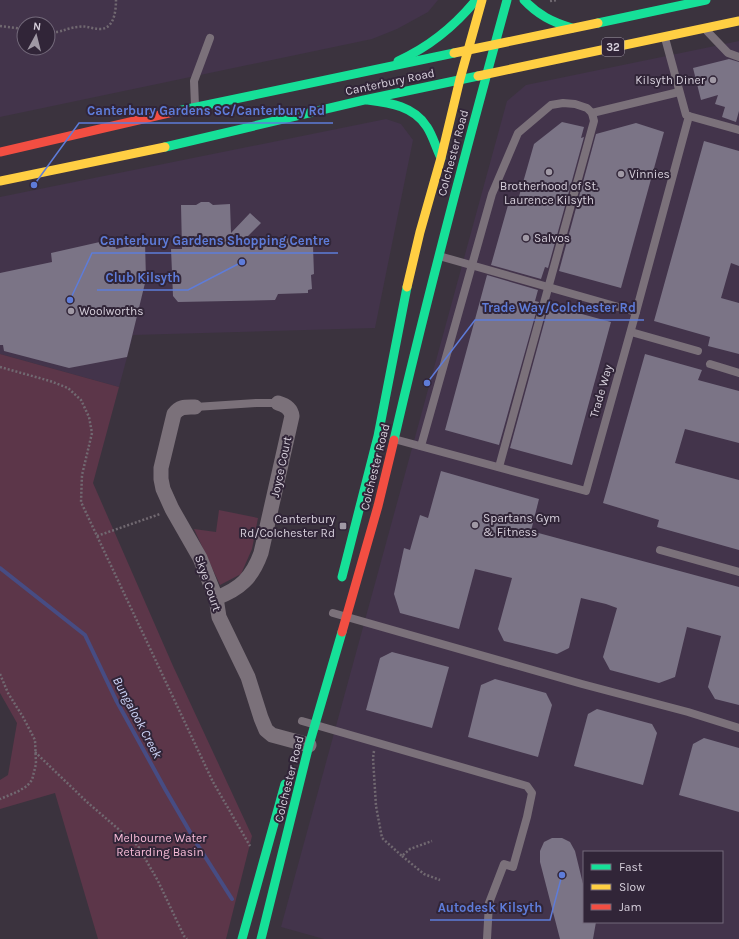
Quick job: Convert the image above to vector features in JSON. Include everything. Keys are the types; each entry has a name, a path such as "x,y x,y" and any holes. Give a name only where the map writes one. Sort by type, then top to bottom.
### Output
{"main road":[{"path":"384,67 414,54 434,42 460,18 476,0"},
{"name":"Colchester Road","path":"340,587 378,436 402,308 420,232 482,0"},
{"name":"Colchester Road","path":"261,939 301,733 316,725 378,506 438,256 507,0"},
{"path":"524,0 532,10 541,17 553,23 572,28"},
{"name":"Canterbury Road","path":"0,152 174,117 384,67 706,0"},
{"name":"Canterbury Road","path":"0,181 179,140 460,79 739,21"},
{"path":"364,100 391,103 406,108 416,114 427,126 441,158"},
{"name":"Colchester Road","path":"242,939 288,772"}],"street":[{"name":"Skye Court","path":"195,407 182,408 177,410 174,414 161,468 162,489 200,558 216,598 220,617 248,677 266,730 272,735 301,733"},
{"name":"Joyce Court","path":"216,598 227,594 245,582 256,566 265,541 284,408"}],"lane":[{"path":"704,28 728,53 739,57"},
{"path":"664,36 686,115 739,130"},
{"path":"196,111 194,81 210,38"},
{"path":"592,113 679,92"},
{"path":"421,446 492,194 518,133 551,105 563,103 575,104 587,108 592,113 594,121 499,467"},
{"name":"Trade Way","path":"378,436 421,446 586,491 631,332 689,116"},
{"path":"438,256 636,312"},
{"path":"631,332 698,351"},
{"path":"710,364 739,373"},
{"name":"Joyce Court","path":"195,407 256,402 284,408"},
{"path":"660,550 739,572"},
{"path":"333,613 582,684 688,712 739,728"},
{"path":"301,733 316,725 527,786 532,793 513,867 504,864 489,903 487,939"}],"path":[{"path":"56,33 77,27 99,29 107,28 112,21 116,8 116,0"},
{"path":"0,26 16,28"},
{"path":"0,367 50,381 68,388 81,400 90,417 92,433 82,475 81,502 213,782 254,852 264,857"},
{"path":"97,536 172,509"},
{"path":"0,674 8,693 35,740 36,752 36,764 32,780 27,786 17,792 0,799"},
{"path":"376,742 373,758 374,782 378,824 382,838 424,874 440,880"},
{"path":"36,752 87,802 138,846 158,881 184,936 187,939"},
{"path":"402,856 410,849 432,841"}],"shaded area":[{"path":"0,0 438,0 428,12 397,29 372,39 0,117"},
{"path":"739,41 739,939 324,939 281,927 507,101 526,85"},
{"path":"386,119 401,124 413,140 375,328 133,335 119,387 0,354 0,197"}],"green space":[{"name":"Melbourne Water Retarding Basin","path":"0,354 119,387 93,483 173,666 252,836 226,939 98,939 55,793 0,809 0,780 8,775 17,723 0,693"},
{"path":"219,510 258,518 252,549 241,574 220,585 194,529 216,532"}],"building":[{"path":"729,59 739,62 739,111 736,122 722,117 725,107 715,104 718,95 701,100 693,68"},
{"path":"562,122 584,127 581,138 584,137 548,268 545,267 541,279 491,265 510,198 518,200 534,144"},
{"path":"636,123 664,132 621,288 559,271 596,134"},
{"path":"704,141 739,151 739,266 731,263 721,298 739,303 739,354 708,346 710,337 654,321"},
{"path":"201,202 209,202 213,205 230,204 231,233 250,213 261,223 245,239 301,238 302,247 313,246 314,274 311,275 312,289 308,290 308,293 278,294 275,300 178,302 173,296 171,249 182,249 181,205 196,205"},
{"path":"113,239 116,249 145,242 146,279 127,357 69,368 4,351 3,345 0,345 0,273 52,262 51,253"},
{"path":"487,275 538,290 535,301 539,302 499,445 445,430"},
{"path":"549,305 611,322 572,465 510,448"},
{"path":"645,354 702,370 698,380 739,391 739,443 685,429 675,463 739,480 739,550 657,527 659,520 603,503"},
{"path":"441,471 539,499 531,531 739,587 739,705 715,699 708,687 721,636 687,627 675,677 659,683 610,670 603,657 617,608 606,604 581,598 569,648 557,654 504,641 498,629 512,578 475,569 459,629 400,613 394,594 404,548 410,550 420,515 428,518"},
{"path":"392,652 449,667 432,728 366,710 380,658"},
{"path":"495,679 546,693 552,705 538,757 468,737 481,685"},
{"path":"597,709 652,724 657,733 643,785 574,766 588,714"},
{"path":"704,738 739,748 739,812 679,795 693,744"},
{"path":"552,838 562,838 570,842 575,851 583,884 583,923 596,923 593,939 560,939 540,862 540,851 544,842"}],"waterway":[{"name":"Bungalook Creek","path":"0,568 85,635 116,700 165,789 197,844 232,899"}],"traffic: fast":[{"path":"398,61 431,43 459,19 476,0"},
{"path":"394,440 448,219 507,0"},
{"path":"524,0 546,17 572,28"},
{"path":"598,23 706,0"},
{"path":"173,112 454,53"},
{"path":"165,147 364,100 478,76"},
{"path":"367,100 393,104 415,114 422,120 429,131 441,158"},
{"path":"342,577 378,436 407,287"},
{"path":"261,939 309,745 342,632"},
{"path":"242,939 285,784"}],"traffic: slow":[{"path":"407,287 420,232 482,0"},
{"path":"478,76 739,21"},
{"path":"454,53 598,23"},
{"path":"0,181 165,147"}],"traffic: jam":[{"path":"0,152 173,112"},
{"path":"342,632 378,506 394,440"}],"place":[{"name":"Kilsyth Diner","path":"713,80"},
{"name":"Brotherhood of St. Laurence Kilsyth","path":"549,172"},
{"name":"Vinnies","path":"621,174"},
{"name":"Canterbury Gardens SC/Canterbury Rd","path":"34,185"},
{"name":"Salvos","path":"526,238"},
{"name":"Club Kilsyth","path":"242,262"},
{"name":"Canterbury Gardens Shopping Centre","path":"70,300"},
{"name":"Woolworths","path":"71,311"},
{"name":"Trade Way/Colchester Rd","path":"427,383"},
{"name":"Spartans Gym & Fitness","path":"475,525"},
{"name":"Canterbury Rd/Colchester Rd","path":"343,526"},
{"name":"Autodesk Kilsyth","path":"562,875"}]}
